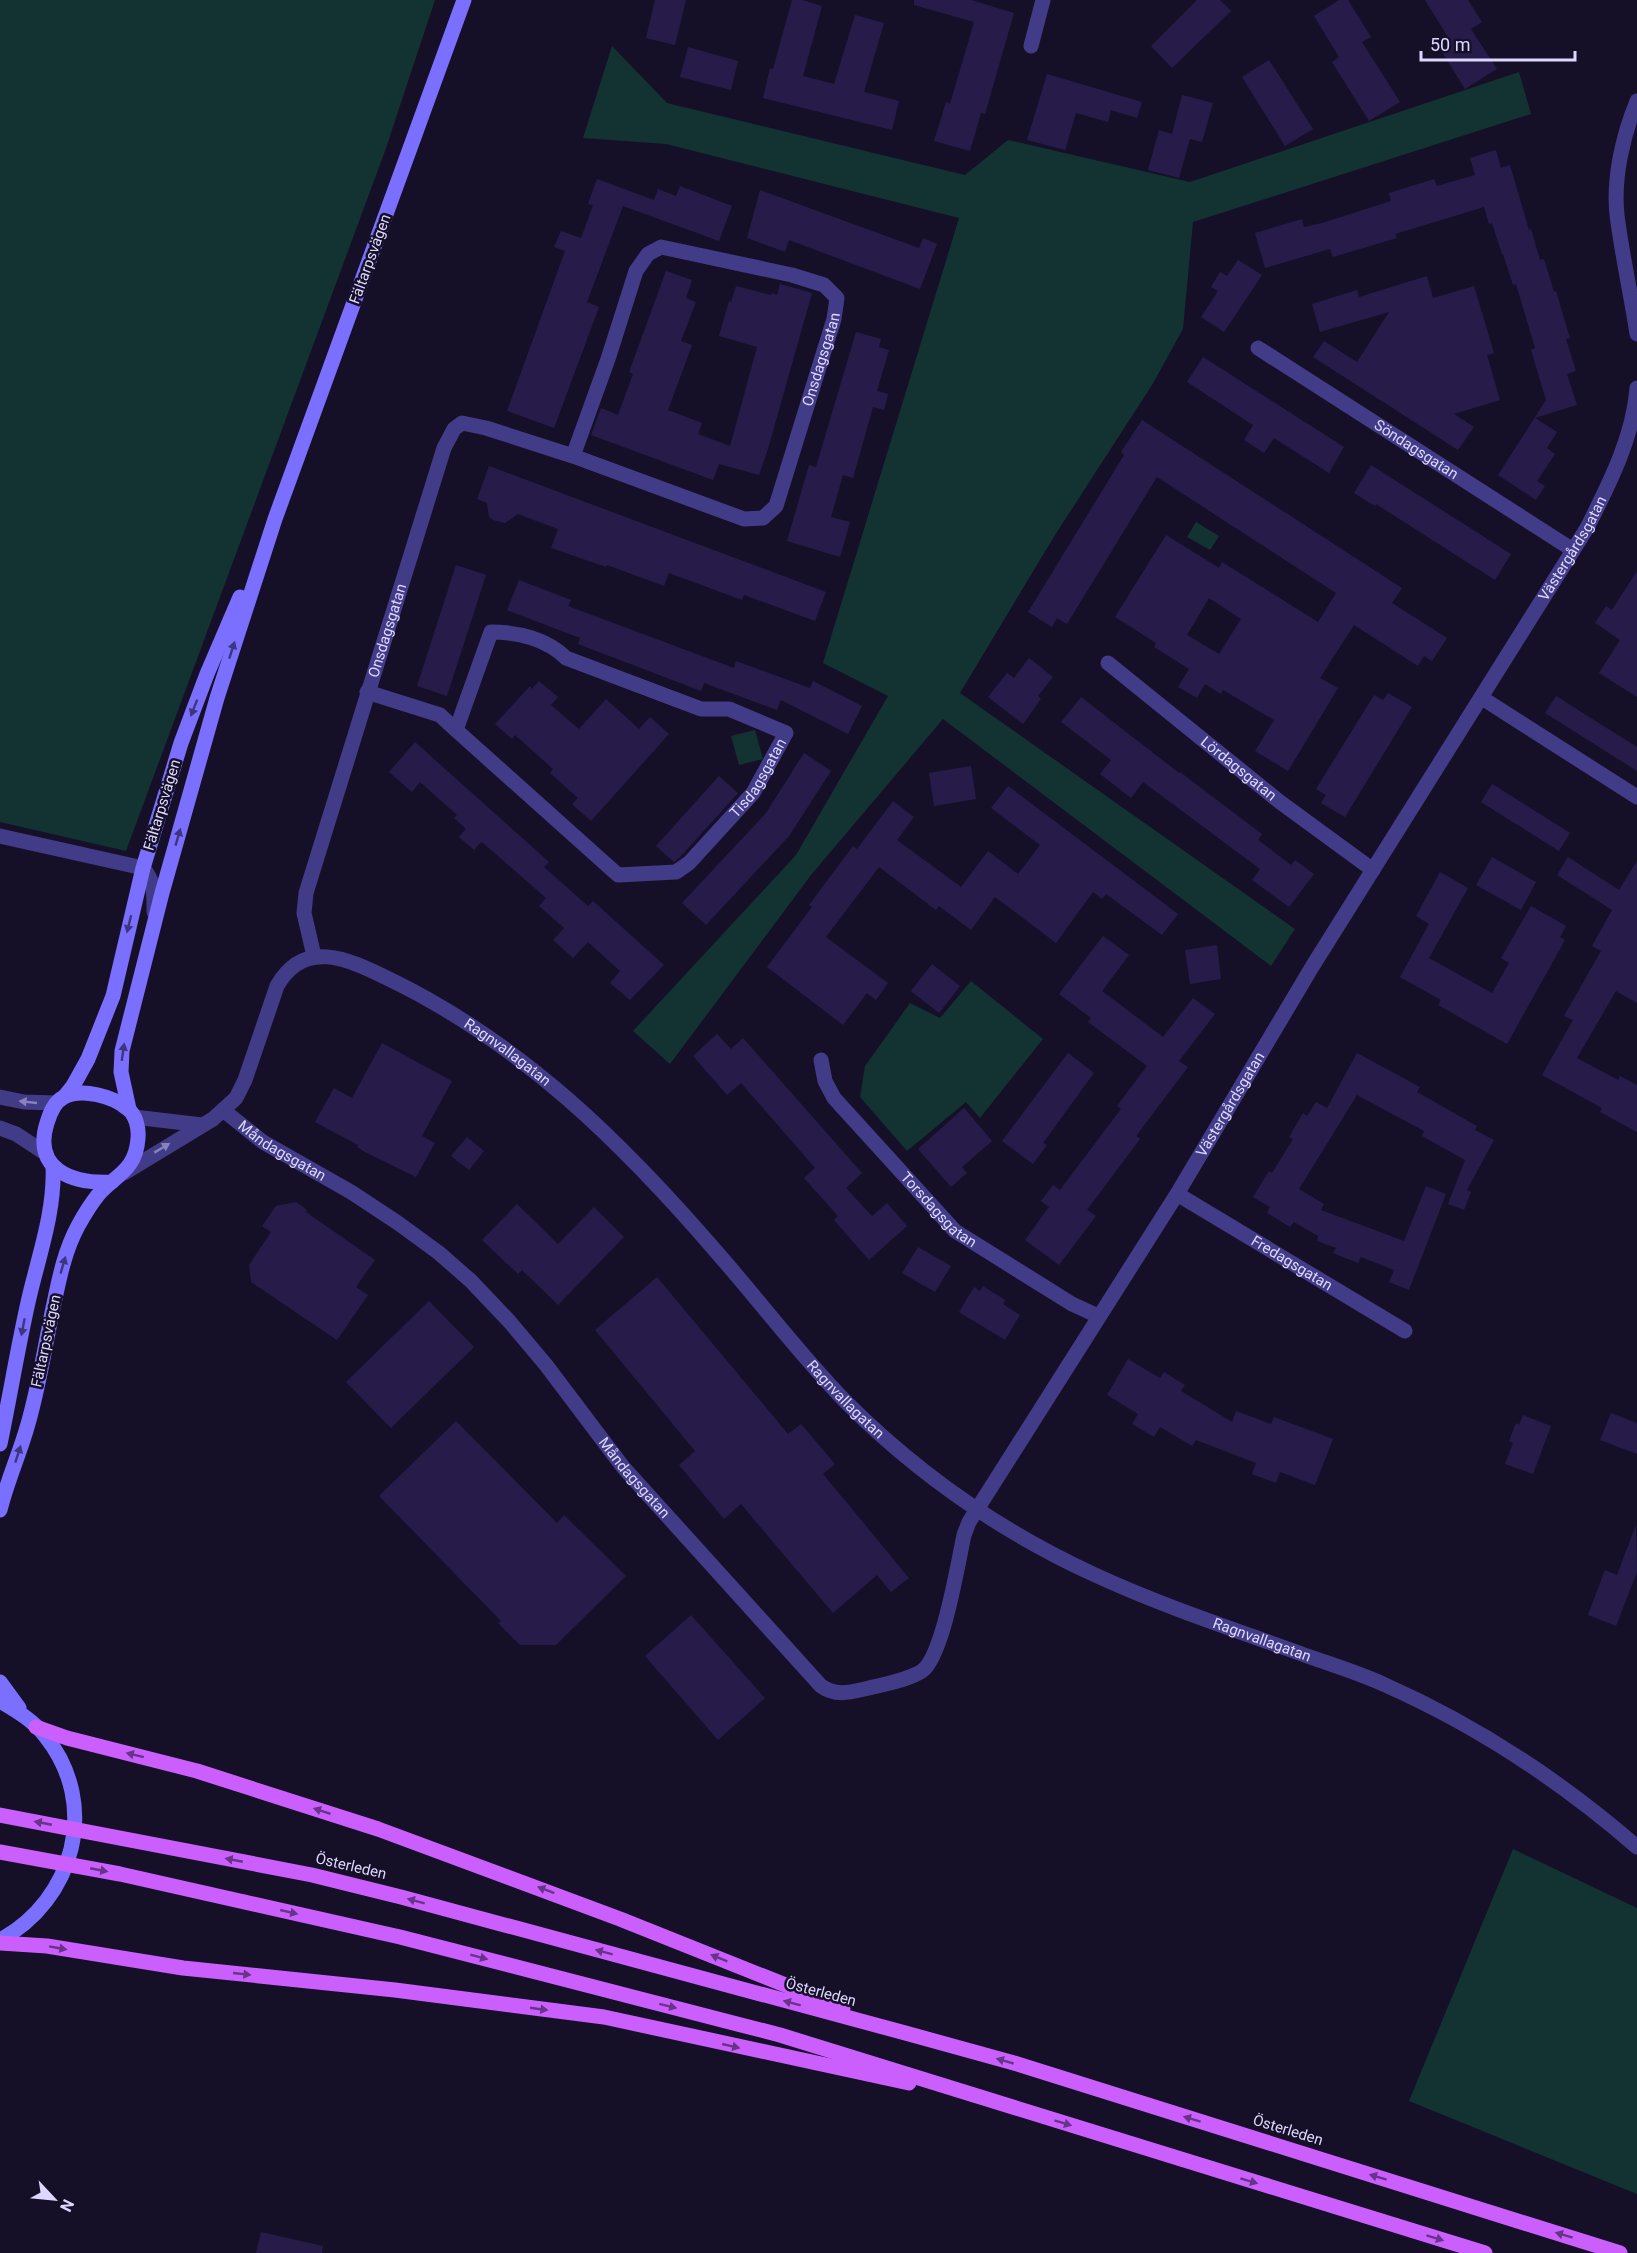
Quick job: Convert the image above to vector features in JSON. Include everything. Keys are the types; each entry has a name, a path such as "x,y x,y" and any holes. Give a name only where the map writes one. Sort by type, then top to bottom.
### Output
{"main road":[{"name":"Fältarpsvägen","path":"131,1113 121,1072 122,1051 154,924 217,698 274,519 464,0"},
{"name":"Fältarpsvägen","path":"61,1099 73,1086 88,1059 113,996 143,868 181,743 203,684 274,519"},
{"path":"75,1093 94,1095 116,1102 131,1113 138,1136 137,1146 118,1177 78,1179 61,1172 49,1160 44,1134 49,1117 61,1099 75,1093"},
{"name":"Fältarpsvägen","path":"0,1444 28,1301 49,1219 54,1182 49,1160"},
{"name":"Fältarpsvägen","path":"0,1510 28,1423 68,1246 88,1207 118,1177"},
{"path":"0,1682 22,1713 46,1736 58,1755 68,1776 75,1824 72,1849 64,1872 52,1894 27,1922 0,1941"},
{"path":"0,1701 22,1713"},
{"path":"36,1727 67,1738 197,1771 378,1829 620,1918 909,2034"},
{"name":"Österleden","path":"0,1815 312,1875 909,2034 1036,2070 1620,2253"},
{"path":"0,1852 120,1874 411,1940 780,2035 1485,2253"},
{"path":"0,1941 47,1946 183,1968 395,1990 604,2018 987,2099"}],"street":[{"path":"1031,46 1043,0"},
{"path":"1637,101 1625,137 1620,164 1617,213 1637,334"},
{"name":"Onsdagsgatan","path":"314,956 304,913 306,892 447,438 454,429 462,423 470,424 573,456 744,519 763,518 776,506 834,319 837,298 824,285 792,275 661,247 648,254 636,271 608,359 573,456"},
{"name":"Söndagsgatan","path":"1258,348 1572,550"},
{"name":"Västergårdsgatan","path":"977,1509 1177,1194 1312,968 1592,519 1622,454 1632,420 1637,388"},
{"name":"Tisdagsgatan","path":"367,692 440,715 456,730 618,875 676,872 689,863 753,793 786,733 729,709 701,709 567,658 555,647 512,632 491,632 456,730"},
{"name":"Lördagsgatan","path":"1108,663 1280,802 1373,870"},
{"path":"1482,698 1637,797"},
{"path":"0,836 143,868 151,876 154,888 154,924"},
{"path":"118,1177 202,1125 236,1098 243,1085 277,986 294,965 314,956"},
{"name":"Ragnvallagatan","path":"314,956 354,963 406,987 478,1030 575,1103 632,1157 674,1203 778,1327 843,1399 884,1439 926,1473 977,1509 1040,1548 1095,1575 1165,1604 1381,1683 1445,1714 1511,1752 1575,1797 1637,1847"},
{"name":"Torsdagsgatan","path":"821,1060 825,1081 834,1098 955,1231 1072,1304 1098,1316"},
{"path":"0,1097 24,1102 61,1099"},
{"name":"Måndagsgatan","path":"223,1110 263,1142 342,1186 398,1223 439,1253 471,1281 546,1365 623,1467 812,1678 826,1689 843,1694 880,1686 915,1674 926,1666 934,1655 940,1636 964,1535 977,1509"},
{"path":"131,1113 202,1125"},
{"path":"0,1128 16,1134 49,1160"},
{"name":"Fredagsgatan","path":"1177,1194 1406,1331"}],"green space":[{"path":"0,0 435,0 385,151 126,851 0,822"},
{"path":"612,46 667,103 965,175 1008,140 1190,182 1519,72 1531,114 1193,222 1183,329 1152,385 1055,535 960,693 1295,929 1271,966 943,719 811,875 670,1064 633,1031 796,855 888,696 823,663 959,218 666,144 583,138"},
{"path":"1196,522 1219,536 1210,550 1187,537"},
{"path":"755,730 763,759 739,765 731,736"},
{"path":"971,981 1043,1039 980,1118 966,1102 907,1151 860,1097 865,1066 910,1003 940,1018"},
{"path":"1513,1849 1637,1908 1637,2194 1409,2101"}],"building":[{"path":"655,0 686,0 675,45 646,38"},
{"path":"792,0 802,0 822,6 803,76 834,84 855,15 884,23 864,92 899,101 892,130 763,98 770,68 773,69"},
{"path":"914,0 971,0 1014,13 985,114 981,113 970,151 934,141 946,102 950,104 974,22 914,5"},
{"path":"1197,0 1220,0 1231,11 1172,68 1151,46"},
{"path":"1339,0 1348,0 1371,37 1362,42 1400,102 1369,121 1332,62 1339,57 1314,16"},
{"path":"1425,0 1468,0 1482,22 1471,29 1497,69 1465,89 1440,49 1451,42"},
{"path":"688,47 738,61 731,90 680,77"},
{"path":"1269,60 1313,129 1285,146 1242,77"},
{"path":"1047,74 1142,102 1137,118 1111,110 1108,122 1076,113 1065,150 1027,140"},
{"path":"1182,95 1213,103 1202,142 1190,139 1179,178 1148,170 1159,130 1172,134"},
{"path":"1496,150 1501,168 1510,165 1529,230 1531,229 1540,260 1544,259 1554,292 1556,291 1570,338 1566,339 1576,371 1567,374 1577,405 1535,418 1557,432 1547,448 1555,454 1537,481 1545,486 1536,500 1498,475 1546,400 1531,350 1535,348 1516,284 1513,285 1492,223 1489,224 1484,207 1395,234 1397,238 1333,257 1330,249 1265,268 1255,233 1302,219 1304,227 1322,223 1391,201 1389,193 1434,179 1437,186 1475,175 1470,158"},
{"path":"597,179 654,200 658,189 676,196 680,186 732,206 719,241 623,206 587,302 599,307 554,428 507,411 565,251 554,247 561,231 581,238 593,205 588,204"},
{"path":"760,190 919,248 923,238 937,244 920,289 789,240 785,252 747,238"},
{"path":"1238,260 1262,275 1224,332 1201,317 1218,291 1211,287 1220,272 1227,276"},
{"path":"666,271 692,280 686,298 696,302 681,341 692,345 668,410 702,423 698,434 730,446 757,347 719,336 736,286 777,295 780,284 812,293 759,475 719,464 713,480 591,435 601,408 618,415 633,374 629,372"},
{"path":"1427,276 1433,298 1474,286 1494,353 1487,355 1500,400 1454,414 1474,427 1458,450 1313,357 1324,341 1357,362 1389,312 1320,332 1312,304 1357,290 1359,297"},
{"path":"856,332 881,339 879,347 889,350 877,391 888,394 884,410 873,407 853,478 843,475 831,517 850,522 840,557 787,541 809,465 816,467"},
{"path":"1203,357 1344,447 1329,473 1274,438 1264,453 1244,440 1253,425 1187,382"},
{"path":"1142,420 1402,588 1392,603 1447,638 1432,661 1424,656 1418,666 1354,625 1320,678 1338,688 1288,771 1255,751 1274,720 1223,690 1221,694 1205,684 1197,698 1178,687 1189,669 1154,647 1156,643 1115,617 1166,535 1219,568 1222,562 1318,622 1336,593 1157,477 1067,624 1057,618 1052,627 1028,612 1124,455 1121,452","holes":["1209,598 1241,619 1219,654 1187,635"]},
{"path":"1371,465 1511,554 1495,580 1376,504 1375,506 1354,493"},
{"path":"489,466 826,592 815,621 744,595 742,600 669,573 664,586 551,548 558,529 518,514 505,523 489,517 487,503 477,499"},
{"path":"456,565 486,575 447,696 417,686"},
{"path":"1637,571 1637,697 1599,673 1620,640 1595,623 1606,606 1612,610"},
{"path":"519,580 571,600 568,606 734,668 736,661 810,688 813,681 862,706 848,734 781,700 777,710 704,683 701,691 578,644 580,638 507,610"},
{"path":"1029,658 1053,677 1038,696 1041,699 1023,724 988,697 1007,673 1014,678"},
{"path":"539,681 558,697 551,705 579,729 606,699 639,729 650,717 669,734 591,821 572,804 578,798 550,773 553,769 515,735 512,739 495,724 530,686 532,689"},
{"path":"1388,693 1412,707 1345,817 1321,803 1326,795 1316,789 1374,695 1383,700"},
{"path":"1556,696 1637,747 1637,771 1545,713"},
{"path":"1081,697 1262,834 1258,840 1291,865 1295,860 1314,874 1289,907 1252,880 1260,869 1143,782 1131,798 1100,774 1111,760 1061,722"},
{"path":"415,742 549,862 544,867 588,906 593,901 664,965 630,1000 610,983 620,971 588,942 573,958 553,940 564,928 539,906 546,898 483,843 481,842 474,850 459,837 466,829 454,818 457,815 420,782 412,792 389,772"},
{"path":"804,753 831,771 789,836 706,925 682,903 766,813"},
{"path":"971,766 976,799 934,806 929,773"},
{"path":"719,776 738,793 674,862 656,846"},
{"path":"1492,784 1570,833 1559,851 1481,802"},
{"path":"1008,786 1178,914 1162,935 1106,894 1102,899 1093,892 1056,943 995,897 971,930 939,906 936,910 879,867 826,937 888,983 876,1000 867,993 843,1025 767,967 812,907 809,905 853,846 857,849 893,801 914,817 897,840 961,887 988,851 1018,874 1040,845 991,808"},
{"path":"1492,857 1536,882 1521,910 1476,885"},
{"path":"1568,857 1619,890 1637,861 1637,1003 1616,991 1577,1058 1618,1080 1620,1076 1637,1085 1637,1132 1600,1112 1602,1108 1542,1075 1573,1020 1564,1016 1601,951 1592,946 1612,910 1557,875"},
{"path":"1440,872 1468,888 1429,958 1492,993 1509,963 1501,958 1531,906 1566,926 1560,937 1565,940 1507,1044 1438,1005 1441,1000 1400,977 1429,924 1416,916"},
{"path":"1103,936 1129,955 1102,991 1163,1037 1193,998 1215,1014 1179,1061 1188,1067 1136,1136 1140,1139 1087,1210 1096,1216 1059,1265 1025,1240 1049,1207 1041,1201 1053,1185 1060,1190 1121,1109 1117,1106 1147,1066 1088,1022 1091,1018 1059,994"},
{"path":"1217,945 1221,979 1190,984 1185,950"},
{"path":"932,964 960,986 939,1013 911,991"},
{"path":"717,1034 731,1049 743,1038 862,1173 846,1188 872,1216 887,1203 907,1226 869,1260 834,1220 838,1216 804,1178 815,1168 741,1083 727,1095 693,1056"},
{"path":"382,1043 452,1081 422,1136 435,1143 416,1177 365,1152 357,1147 358,1145 315,1122 334,1088 352,1098"},
{"path":"1068,1053 1094,1073 1043,1143 1047,1145 1033,1164 1002,1141"},
{"path":"1357,1053 1420,1087 1417,1092 1477,1126 1475,1130 1494,1140 1467,1190 1471,1192 1464,1210 1448,1204 1465,1160 1422,1136 1424,1131 1357,1095 1299,1189 1324,1204 1321,1210 1404,1241 1426,1186 1446,1194 1409,1290 1389,1282 1394,1270 1361,1257 1358,1263 1333,1253 1336,1248 1317,1241 1318,1236 1294,1222 1290,1227 1267,1213 1270,1207 1253,1197 1269,1171 1272,1173 1293,1139 1289,1137 1303,1113 1307,1116 1316,1102 1327,1108"},
{"path":"964,1108 992,1141 962,1167 967,1173 951,1187 918,1149"},
{"path":"467,1137 484,1151 469,1170 451,1156"},
{"path":"296,1202 307,1210 306,1212 375,1260 356,1287 368,1295 337,1340 251,1282 249,1265 271,1232 262,1226 276,1206"},
{"path":"517,1204 558,1244 594,1207 624,1237 558,1305 522,1270 518,1274 482,1240"},
{"path":"918,1247 951,1266 935,1292 902,1273"},
{"path":"657,1277 788,1434 801,1424 835,1464 823,1474 909,1578 891,1592 877,1575 833,1613 741,1504 724,1519 679,1465 695,1451 595,1330"},
{"path":"983,1286 1005,1300 1003,1304 1020,1315 1005,1340 959,1312 974,1287 980,1291"},
{"path":"429,1301 474,1347 391,1428 346,1382"},
{"path":"1128,1359 1160,1378 1164,1372 1185,1385 1181,1391 1232,1422 1236,1411 1271,1424 1274,1417 1333,1439 1315,1485 1280,1472 1276,1483 1252,1474 1256,1463 1196,1440 1192,1446 1160,1427 1154,1437 1132,1424 1138,1414 1107,1395"},
{"path":"1611,1413 1637,1423 1637,1454 1600,1440"},
{"path":"1523,1415 1551,1426 1533,1474 1505,1464 1513,1443 1509,1441 1516,1423 1519,1425"},
{"path":"456,1421 557,1523 564,1515 626,1576 556,1645 520,1645 498,1623 501,1621 379,1496"},
{"path":"1636,1525 1637,1572 1616,1626 1588,1615 1605,1570 1617,1575"},
{"path":"691,1615 765,1698 718,1740 645,1656"},
{"path":"261,2232 323,2246 322,2253 256,2253"}]}
